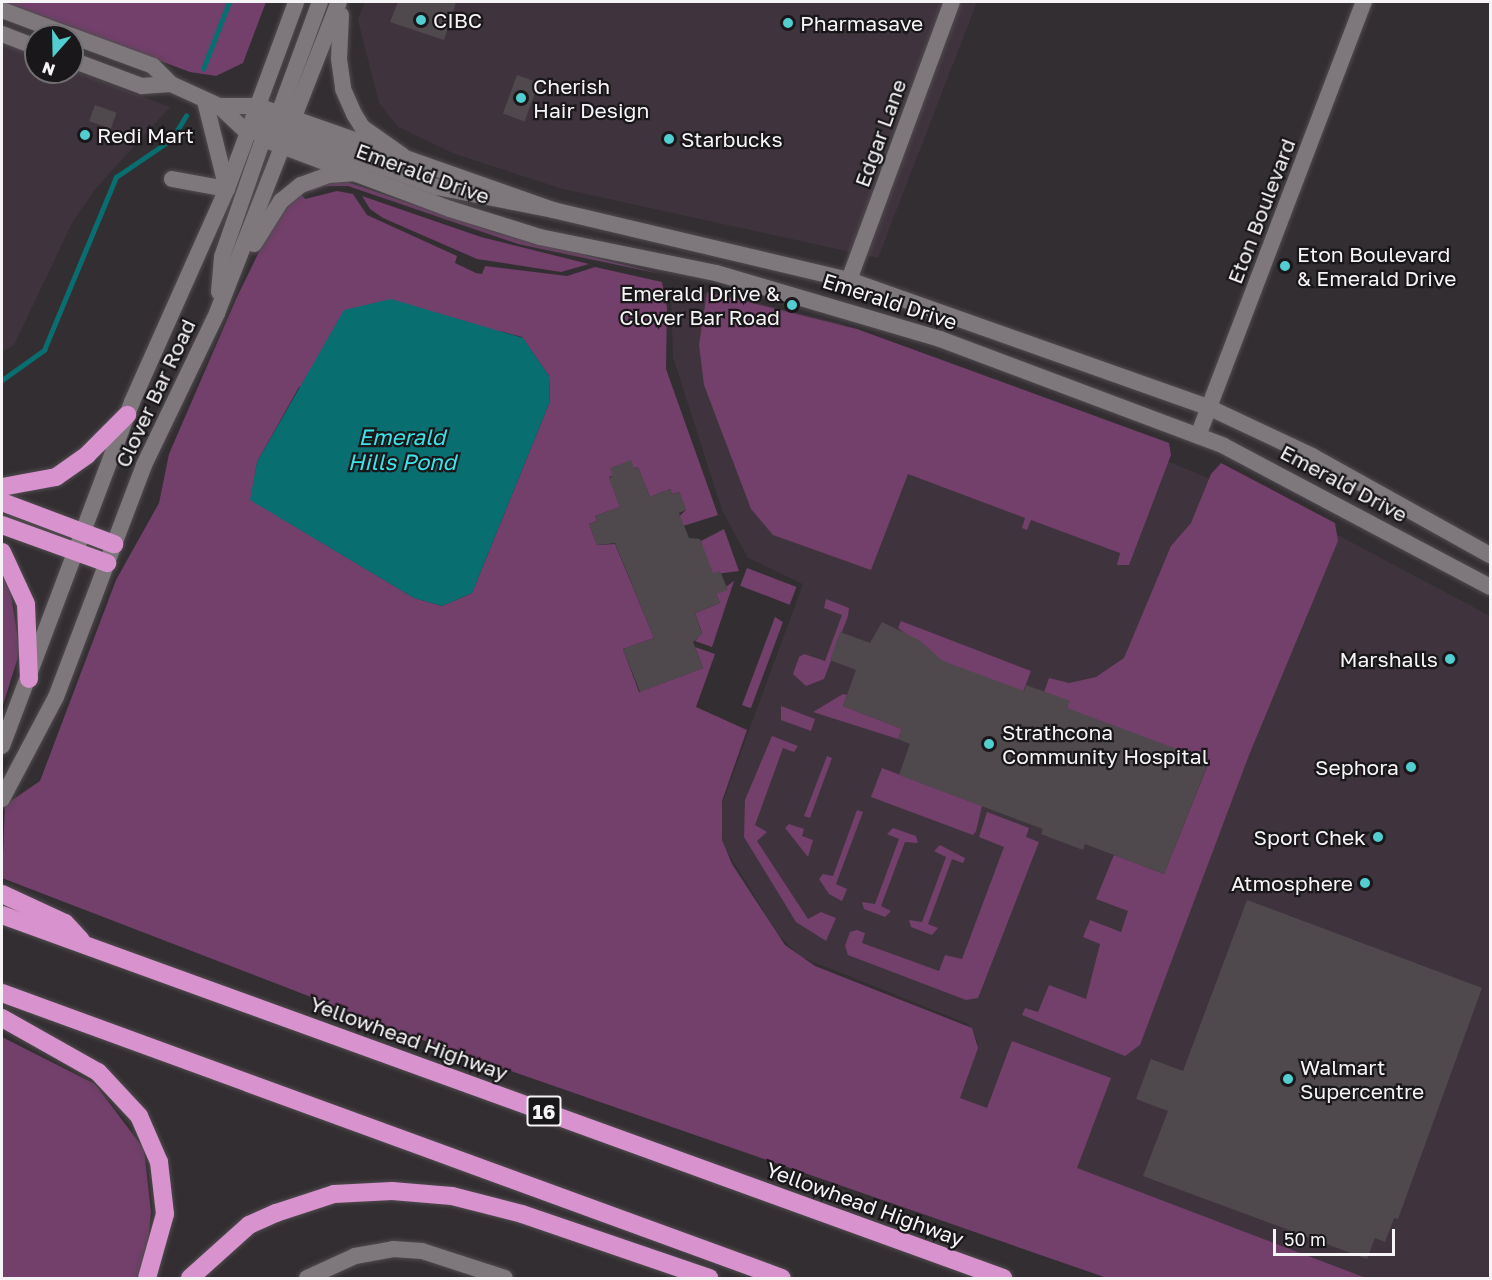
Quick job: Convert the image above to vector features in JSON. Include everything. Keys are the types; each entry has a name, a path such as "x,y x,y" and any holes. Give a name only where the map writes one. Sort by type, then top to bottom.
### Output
{"highway":[{"path":"2,487 56,477 87,455 127,415"},
{"path":"2,502 114,544"},
{"path":"2,525 107,564"},
{"path":"2,552 26,604 29,679"},
{"path":"2,894 65,923 85,944"},
{"name":"Yellowhead Highway","path":"2,915 1003,1278"},
{"path":"2,993 782,1278"},
{"path":"2,1018 98,1072 139,1116 159,1162 165,1214 147,1278"},
{"path":"190,1278 249,1225 276,1213 334,1194 392,1191 452,1196 512,1212 709,1278"}],"street":[{"name":"Clover Bar Road","path":"274,130 258,106 296,2"},
{"path":"274,130 320,2"},
{"name":"Clover Bar Road","path":"2,799 56,697 144,465 216,314 274,130 339,2"},
{"path":"344,2 338,36 343,88 362,127 403,156"},
{"name":"Edgar Lane","path":"849,280 952,2"},
{"name":"Eton Boulevard","path":"1198,436 1364,2"},
{"path":"2,10 39,24"},
{"path":"2,34 24,42"},
{"path":"84,41 153,66 171,84 274,130 437,187 553,210"},
{"path":"84,64 142,86 171,84"},
{"name":"Emerald Drive","path":"212,103 258,106 274,130 357,173 450,210 540,237 716,273 826,303 940,339 1198,436 1282,474 1491,587"},
{"path":"172,179 227,189 212,103"},
{"name":"Clover Bar Road","path":"2,746 127,415 227,189 274,130"},
{"name":"Emerald Drive","path":"274,130 403,156 553,210 849,280 1210,408 1312,456 1491,555"},
{"path":"216,314 281,201 314,179 357,173"},
{"path":"307,1278 355,1256 393,1249 422,1251 505,1278"}],"shaded area":[{"path":"2,2 266,2 243,63 216,76 190,72 84,33 84,24 61,24"},
{"path":"365,2 977,2 878,258 563,189 455,154 398,127 379,103 358,20"},
{"path":"2,43 24,51 24,84 84,84 84,75 170,107 96,188 72,223 14,345 2,352"},
{"path":"347,182 501,234 661,274 518,244 348,186 325,186 309,192 318,184"},
{"path":"337,191 353,194 367,215 457,256 455,263 476,273 482,274 485,266 567,276 595,267 662,282 667,308 666,369 718,515 661,533 686,510 679,492 672,494 670,489 650,497 638,467 609,477 620,507 595,516 597,521 589,524 597,545 615,544 654,638 623,649 639,692 703,668 695,647 715,654 696,707 747,730 722,801 722,840 732,864 785,945 815,966 972,1028 978,1048 960,1098 987,1108 1012,1041 1111,1078 1077,1168 1366,1278 1107,1278 433,1044 2,878 5,805 40,781 116,580 159,503 169,454 236,299 277,215 300,193 305,199","holes":["499,331 522,337 549,376 550,401 472,593 442,606 414,598 251,500 257,462 299,387"]},
{"path":"362,196 481,237 589,264 561,272 477,259 383,218 370,209"},
{"name":"Strathcona Community Hospital","path":"671,290 743,299 839,323 1317,524 1490,616 1490,1278 1317,1278 947,1125 978,1042 968,1024 799,956 778,934 723,845 720,809 803,584 748,558 722,510 673,357"},
{"path":"707,292 857,329 1169,443 1171,455 1129,565 1117,565 1120,553 1031,520 1027,530 1022,528 1025,518 908,474 871,570 773,535 751,509 704,385 699,345"},
{"path":"1221,463 1335,523 1338,541 1249,755 1140,1045 1125,1056 1022,1015 1025,1008 1038,1012 1049,985 1086,999 1100,944 1083,937 1090,920 1121,932 1128,911 1096,899 1114,855 1164,874 1209,762 1067,709 1069,701 1044,692 1049,678 1069,683 1096,677 1124,658 1171,546 1191,523 1211,474"},
{"path":"724,529 739,571 709,575 701,541"},
{"path":"747,568 796,587 790,605 740,586"},
{"path":"2,573 10,589 20,651 2,708"},
{"path":"734,581 712,647 695,641 702,633 695,613 720,603 716,594"},
{"path":"826,599 849,608 848,616 824,679 806,686 793,674 799,657 804,654 825,661 842,615 824,608"},
{"path":"775,617 783,622 751,708 747,707 742,705"},
{"path":"901,621 1031,671 1023,692 944,662 898,628"},
{"path":"843,694 847,695 843,706 902,729 898,739 813,712"},
{"path":"781,706 815,719 811,731 781,720"},
{"path":"772,736 798,746 794,752 783,748 755,825 767,832 757,841 808,919 821,912 836,918 826,941 796,922 744,837 745,800"},
{"path":"827,756 832,758 810,818 804,816"},
{"path":"882,768 982,806 976,831 973,835 871,797"},
{"path":"857,810 863,812 836,884 847,889 842,901 829,894 819,879 823,874 833,876"},
{"path":"987,812 1029,828 1026,837 1039,842 978,998 966,1000 848,955 845,946 850,932 857,930 865,933 862,943 939,971 945,955 962,959 1004,847 979,837"},
{"path":"789,824 804,829 802,836 813,840 808,857 785,828"},
{"path":"893,828 916,836 918,843 905,842 881,906 891,911 885,917 864,909 862,902 875,904 899,839 887,834"},
{"path":"940,845 965,858 963,863 952,859 928,924 938,928 932,935 911,927 909,920 922,922 946,857 934,851"},
{"path":"2,1037 95,1084 144,1149 151,1212 148,1247 137,1278 2,1278"}],"water":[{"name":"Emerald Hills Pond","path":"391,299 523,338 549,376 550,401 472,593 442,606 414,598 250,500 257,462 344,310"}],"building":[{"name":"CIBC","path":"398,2 456,2 444,40 390,22"},
{"name":"Cherish Hair Design","path":"517,75 539,83 525,121 503,114"},
{"path":"95,105 117,113 111,129 89,121"},
{"path":"631,460 634,469 638,467 650,497 670,489 672,494 679,492 686,510 679,513 689,538 700,539 713,573 720,571 728,590 716,594 720,603 695,613 702,634 693,642 703,668 640,692 623,649 654,638 615,543 597,545 589,524 597,521 595,516 620,507 609,478 613,476 610,468"},
{"name":"Strathcona Community Hospital","path":"882,622 919,640 943,661 1024,691 1026,685 1070,701 1067,708 1209,761 1164,874 1085,844 1083,850 1041,834 1043,829 899,775 910,744 898,739 902,729 843,706 856,670 830,660 840,632 870,643"},
{"name":"Walmart Supercentre","path":"1247,900 1482,988 1398,1219 1394,1218 1385,1242 1375,1238 1367,1259 1143,1176 1168,1111 1136,1099 1151,1059 1183,1071"}],"waterway":[{"path":"203,69 229,2"},
{"path":"2,380 44,350 116,177 172,139 186,116"}],"place":[{"name":"CIBC","path":"421,20"},
{"name":"Pharmasave","path":"788,23"},
{"name":"Cherish Hair Design","path":"521,98"},
{"name":"Redi Mart","path":"85,135"},
{"name":"Starbucks","path":"669,139"},
{"name":"Eton Boulevard & Emerald Drive","path":"1285,266"},
{"name":"Emerald Drive & Clover Bar Road","path":"792,305"},
{"name":"Marshalls","path":"1450,659"},
{"name":"Strathcona Community Hospital","path":"989,744"},
{"name":"Sephora","path":"1411,767"},
{"name":"Sport Chek","path":"1378,837"},
{"name":"Atmosphere","path":"1365,883"},
{"name":"Walmart Supercentre","path":"1288,1079"}]}
